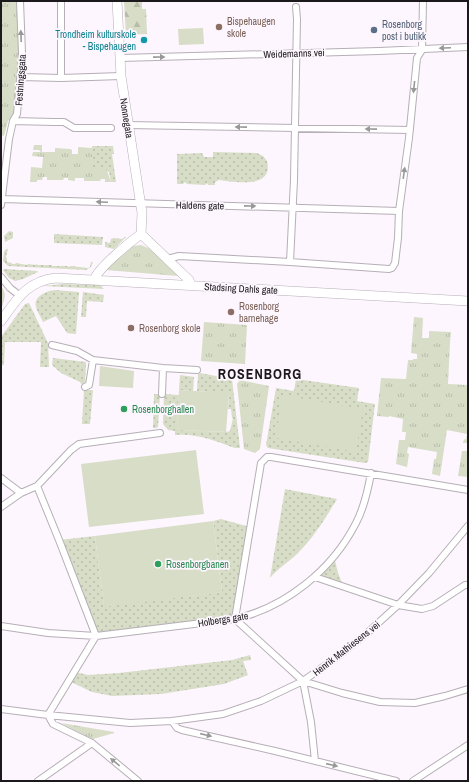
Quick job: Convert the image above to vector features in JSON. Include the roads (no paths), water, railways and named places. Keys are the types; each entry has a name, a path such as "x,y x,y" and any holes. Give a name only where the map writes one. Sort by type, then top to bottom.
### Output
{"main road":[{"name":"Nonnegata","path":"117,1 121,76 141,204 142,234"},
{"path":"94,280 99,272 142,234 189,280 191,285"},
{"name":"Stadsing Dahls gate","path":"19,296 28,288 47,279 191,285 468,301"},
{"path":"1,321 19,296"}],"street":[{"name":"Festningsgata","path":"1,202 9,139 13,122 17,114 21,77 22,53 20,1"},
{"path":"61,1 61,78"},
{"path":"167,259 180,256 392,268 395,262 398,238 399,212 410,130 417,58 422,50 423,1"},
{"path":"290,262 297,53 296,7"},
{"name":"Weidemanns vei","path":"120,58 422,50 468,47"},
{"path":"21,77 61,78 121,76"},
{"path":"13,122 64,122 74,128 111,128"},
{"path":"128,125 410,130"},
{"name":"Haldens gate","path":"1,202 141,204 399,212"},
{"path":"1,277 19,296"},
{"path":"77,351 78,343"},
{"path":"52,345 77,351 93,360 163,368 197,370"},
{"path":"85,387 89,385 93,360"},
{"path":"162,394 163,368"},
{"path":"1,507 21,493 37,486 71,450 79,444 160,433"},
{"path":"468,490 266,457 262,461 235,619 303,681 342,694 380,702 415,703 468,689"},
{"name":"Holbergs gate","path":"1,626 48,633 96,636 249,616 276,604 296,592 315,577 341,547 357,523 367,491 370,474"},
{"path":"1,478 21,493"},
{"path":"37,486 96,636 48,715 53,724 92,743 138,781"},
{"name":"Henrik Mathiesens vei","path":"1,709 130,723 223,714 260,701 303,681 340,656 398,606 429,573 468,526"},
{"path":"461,535 468,536"},
{"path":"315,577 398,606 422,609 433,606 465,585 468,585"},
{"path":"303,681 311,722 315,761"},
{"path":"172,720 177,728 182,730 396,781"},
{"path":"38,781 92,743"},
{"path":"413,781 468,745"}],"place":[{"name":"Bispehaugen skole","path":"219,27"},
{"name":"Rosenborg post i butikk","path":"374,30"},
{"name":"Trondheim kulturskole - Bispehaugen","path":"144,40"},
{"name":"Rosenborg barnehage","path":"231,312"},
{"name":"Rosenborg skole","path":"131,328"},
{"name":"Rosenborghallen","path":"124,409"},
{"name":"Rosenborgbanen","path":"158,564"}],"district":[{"name":"ROSENBORG","path":"260,374"}]}
